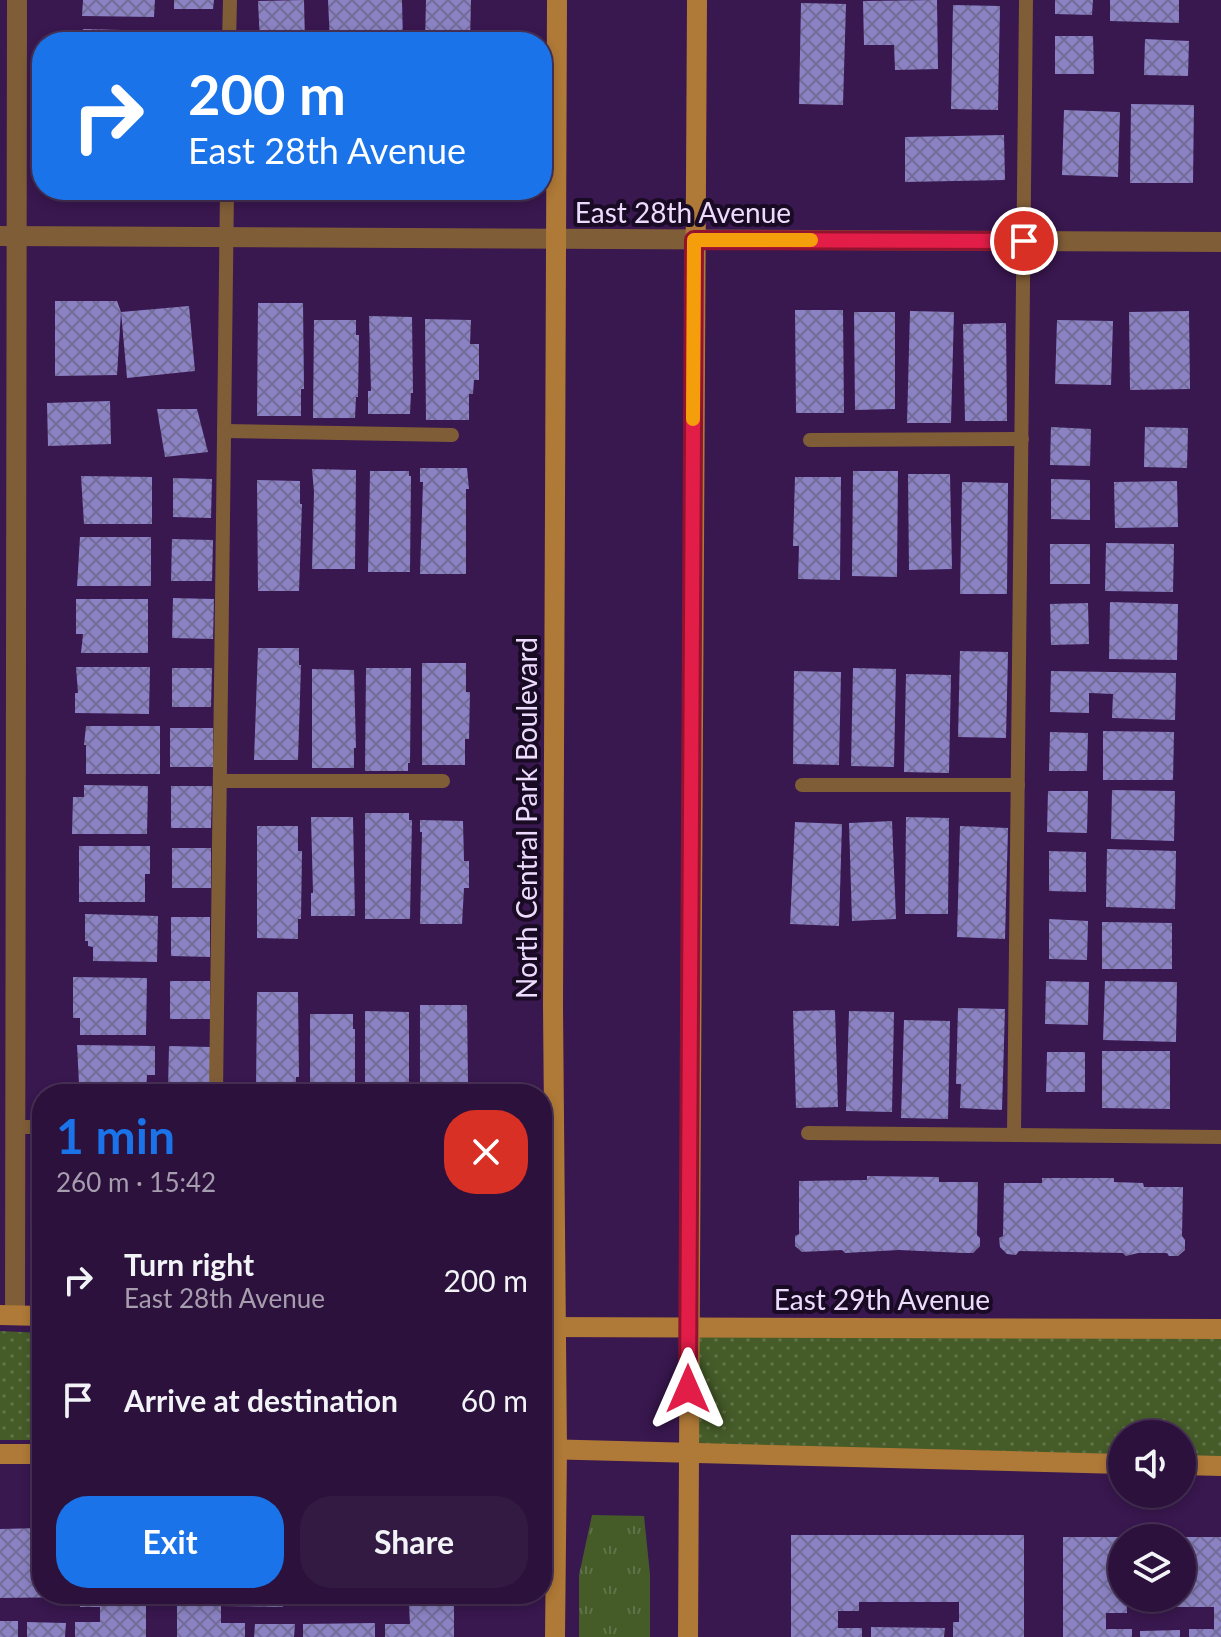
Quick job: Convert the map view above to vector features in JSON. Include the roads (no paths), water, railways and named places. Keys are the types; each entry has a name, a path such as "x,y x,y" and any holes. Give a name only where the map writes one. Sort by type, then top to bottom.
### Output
{"main road":[{"name":"North Central Park Boulevard","path":"552,1087 557,0"},
{"path":"688,1637 697,0"},
{"path":"8,1315 32,1316"},
{"name":"East 29th Avenue","path":"552,1327 1221,1329"},
{"path":"552,1449 1108,1464"},
{"path":"0,1454 32,1454"},
{"path":"1196,1465 1221,1466"},
{"name":"North Central Park Boulevard","path":"552,1543 555,1637"}],"street":[{"path":"8,1315 16,1127 8,1083 11,11"},
{"name":"East 28th Avenue","path":"8,236 1221,242"}],"lane":[{"path":"229,32 230,0"},
{"path":"1014,1135 1026,0"},
{"path":"216,1084 227,200"},
{"path":"224,431 452,435"},
{"path":"810,440 1022,439"},
{"path":"220,781 443,781"},
{"path":"802,785 1018,785"},
{"path":"16,1127 32,1127"},
{"path":"808,1133 1221,1137"}]}
